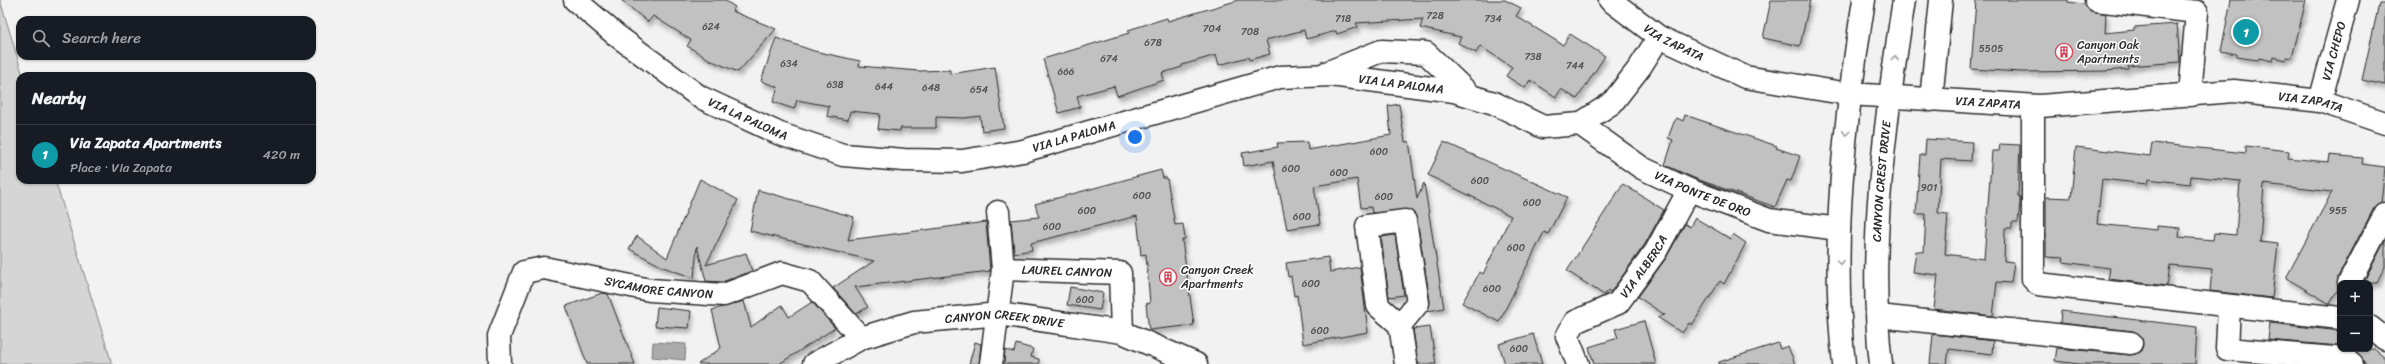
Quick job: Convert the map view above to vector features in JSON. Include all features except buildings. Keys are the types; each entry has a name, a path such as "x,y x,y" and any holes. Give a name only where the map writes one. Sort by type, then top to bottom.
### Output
{"street":[{"name":"VIA LA PALOMA","path":"575,0 616,35 700,97 780,134 843,155 904,160 962,161 1023,151 1280,77 1331,75 1454,91 1494,104 1543,127 1580,124 1612,103 1640,67 1659,37"},
{"name":"VIA ZAPATA","path":"1610,0 1659,37 1745,77 1849,94 2033,106 2234,91 2320,101 2385,124"},
{"path":"1844,364 1841,337 1839,228 1849,94 1864,0"},
{"name":"CANYON CREST DRIVE","path":"1881,364 1878,316 1877,241 1889,97 1904,0"},
{"path":"1931,100 1941,0"},
{"path":"2096,0 2198,6 2190,95"},
{"name":"VIA CHEPO","path":"2320,101 2348,0"},
{"path":"1319,76 1381,51 1426,53 1473,97"},
{"path":"2033,106 2033,279 2038,284 2229,306 2337,312"},
{"name":"VIA PONTE DE ORO","path":"1580,124 1642,168 1689,190 1769,220 1839,228"},
{"name":"VIA ALBERCA","path":"1578,364 1567,336 1575,322 1618,303 1656,251 1689,190"},
{"path":"991,364 1004,269 998,212"},
{"path":"2351,280 2385,214"},
{"name":"SYCAMORE CANYON","path":"500,364 499,336 524,272 544,268 650,290 724,295 782,273 810,281 861,338"},
{"name":"LAUREL CANYON","path":"1004,269 1120,273 1122,332"},
{"path":"2229,306 2227,349 2346,359 2352,364"},
{"name":"CANYON CREEK DRIVE","path":"818,363 861,338 914,322 999,314 1122,332 1196,364"},
{"path":"1878,316 2132,343"},
{"path":"1400,325 1406,364"}],"shaded area":[{"path":"0,0 16,53 16,60 18,60 22,72 16,72 16,184 56,184 112,364 0,364"},
{"path":"653,342 686,344 685,360 652,357"}],"place":[{"name":"Via Zapata Apartments","path":"2246,32"},
{"name":"Canyon Oak Apartments","path":"2064,52"},
{"name":"Canyon Creek Apartments","path":"1168,277"}]}
